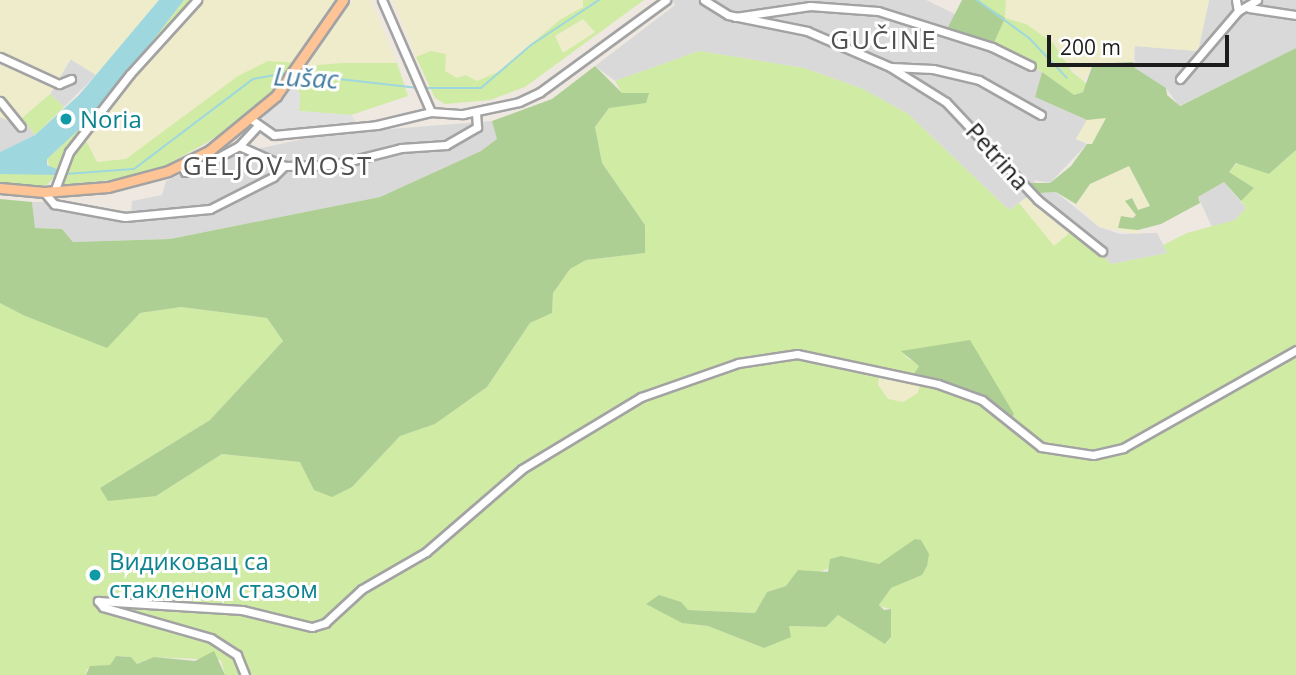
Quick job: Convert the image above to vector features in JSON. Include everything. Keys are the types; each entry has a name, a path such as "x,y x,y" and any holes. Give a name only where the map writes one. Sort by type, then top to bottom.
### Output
{"main road":[{"path":"0,188 49,192 125,183 181,165 217,146 254,123 290,79 343,2"}],"street":[{"path":"197,0 130,74 63,166 49,192 54,204 134,218 169,215 225,203 284,166"},
{"path":"384,0 420,94 431,113"},
{"path":"181,165 185,172 239,146 254,123 274,135 377,125 431,113 476,112 540,92 666,0"},
{"name":"Petrina","path":"704,0 734,17 807,31 890,66 946,102 1038,200 1102,251"},
{"path":"1236,0 1238,11"},
{"path":"1180,79 1238,11 1248,8 1257,0"},
{"path":"734,17 810,6 878,11 992,47 1031,66"},
{"path":"1248,8 1296,15"},
{"path":"0,57 59,84 71,79"},
{"name":"Petrina","path":"890,66 933,69 979,80 1041,116"},
{"path":"0,101 20,127"},
{"path":"239,146 284,166 334,165 401,148 446,145 477,127 476,112"},
{"path":"245,675 237,655 211,638 103,607 98,601 242,610 300,627 325,623 362,589 426,552 522,469 641,397 738,363 797,354 938,384 982,400 1041,447 1093,455 1124,448 1296,350"}],"shaded area":[{"path":"0,0 159,0 96,75 70,59 50,94 22,118 9,121 0,117"},
{"path":"198,0 336,0 296,63 126,159 97,162 83,135"},
{"path":"353,0 371,0 397,63 307,66"},
{"path":"393,0 583,0 583,7 561,19 498,72 477,81 466,75 457,78 445,71 439,55 431,51 416,57"},
{"path":"672,0 926,0 955,14 946,33 1042,72 1035,97 1087,120 1076,139 1087,144 1050,183 1034,180 1040,193 1056,192 1099,227 1120,234 1157,233 1168,253 1112,264 1027,197 1009,210 908,114 863,89 804,68 699,51 615,81 595,66 675,5"},
{"path":"1006,0 1209,0 1198,51 1135,46 1133,62 1093,64 1084,81 1026,24 1005,18"},
{"path":"1209,0 1296,0 1296,48 1179,106 1166,88 1135,68 1134,46 1198,51"},
{"path":"583,19 596,32 563,53 555,36"},
{"path":"71,59 96,75 64,107 50,94"},
{"path":"295,84 300,94 299,111 351,115 357,123 274,132 263,118"},
{"path":"1102,115 1106,117 1092,144 1076,139 1087,120"},
{"path":"0,117 10,121 22,118 35,135 0,152"},
{"path":"492,121 498,139 481,151 380,197 170,239 73,242 62,229 35,228 32,202 64,202 131,215 132,201 162,195 166,181 247,146 257,149 326,134"},
{"path":"1129,166 1150,207 1138,210 1128,206 1136,214 1118,227 1138,230 1138,234 1099,227 1076,204 1090,184"},
{"path":"1224,182 1246,208 1235,220 1212,227 1198,197"},
{"path":"1027,197 1072,231 1054,247 1019,203"},
{"path":"879,372 921,381 918,393 903,402 888,399 878,385"}],"green space":[{"path":"184,0 196,0 129,74 59,170 50,168 47,159 97,113"},
{"path":"583,0 644,0 525,87 490,100 445,104 435,98 416,57 431,51 446,54 445,71 457,78 466,75 477,81 498,72 561,19 583,7","holes":["583,19 595,32 563,53 555,36"]},
{"path":"962,0 977,0 1005,18 992,47 945,33"},
{"path":"977,0 1006,0 1005,18 1026,24 1053,43 1072,72 1087,84 1083,92 1074,95 1063,90 1042,72 992,47"},
{"path":"1296,48 1296,150 1269,174 1236,163 1229,172 1254,188 1241,201 1224,182 1198,197 1200,203 1161,224 1138,230 1118,228 1121,216 1133,218 1136,215 1125,201 1132,198 1138,210 1150,206 1129,166 1090,184 1076,204 1056,192 1040,193 1030,183 1050,183 1071,166 1087,144 1092,144 1106,118 1087,120 1035,97 1042,72 1074,95 1083,92 1093,64 1133,62 1135,68 1166,88 1167,95 1180,106"},
{"path":"699,51 804,68 863,89 908,114 1009,210 1019,203 1054,246 1072,231 1112,264 1167,253 1163,245 1187,233 1235,220 1246,208 1241,201 1254,188 1229,172 1234,166 1240,162 1269,174 1296,150 1296,349 1108,452 1051,450 1009,422 1014,414 994,385 903,355 920,366 919,379 797,354 738,362 641,397 522,468 426,551 362,588 324,622 312,627 260,612 99,598 97,602 196,633 231,651 245,675 225,675 221,660 154,657 136,664 131,657 116,656 110,665 87,669 86,675 0,675 0,303 23,315 140,313 181,307 267,318 283,341 210,420 100,488 156,496 222,454 301,462 314,490 352,487 400,436 435,424 487,387 530,323 552,313 553,293 570,269 586,260 645,253 645,225 602,163 595,127 609,108 649,93 622,93 615,81"},
{"path":"268,61 296,63 275,91 244,119 206,143 159,169 129,178 63,185 64,166 83,135 97,162 126,159 238,76"},
{"path":"397,63 408,96 351,115 299,111 300,94 295,84 307,66"},
{"path":"595,66 622,93 649,93 646,103 609,108 595,127 602,163 645,225 645,253 586,260 570,269 553,293 552,313 530,323 487,387 435,424 400,436 352,487 332,497 314,490 300,462 222,454 156,496 108,501 100,488 210,420 283,341 267,318 181,307 140,313 107,348 23,315 0,303 0,199 32,202 35,228 62,229 73,242 170,239 380,197 481,151 497,139 492,121 552,99"},
{"path":"50,94 64,107 35,135 22,118"},
{"path":"0,174 57,175 43,188 0,183"},
{"path":"970,340 1014,414 1009,422 982,399 919,379 914,374 919,366 901,351"},
{"path":"1296,351 1296,675 246,675 225,645 103,607 100,600 260,614 312,628 325,623 363,590 427,552 523,470 642,398 739,363 797,355 879,372 878,385 888,399 903,402 918,393 921,381 981,400 1040,448 1108,454","holes":["912,544 922,575 890,588 879,606 891,609 891,637 886,644 838,615 826,627 789,626 764,648 708,626 682,623 658,595 688,610 755,613 767,592 786,586 807,570 815,574 831,567 879,564"]},
{"path":"915,539 921,540 929,554 927,566 922,575 891,588 879,605 884,610 891,609 891,637 885,644 838,615 826,627 789,626 791,637 764,648 708,626 682,623 646,604 659,595 681,602 688,610 755,613 767,592 786,586 798,570 828,572 830,559 841,556 879,564"},
{"path":"214,651 225,675 86,675 90,666 110,665 116,656 131,657 137,664 154,657 195,661"}],"water":[{"path":"159,0 184,0 97,113 47,159 47,165 59,170 57,175 0,174 0,152 35,135 79,95"}],"waterway":[{"name":"Lušac","path":"424,88 481,88 531,45 599,0"},
{"name":"Lušac","path":"977,0 1029,38 1067,78"},
{"name":"Lušac","path":"65,174 134,169 253,79 286,73"},
{"name":"Lušac","path":"295,74 418,88"}],"place":[{"name":"Noria","path":"66,119"},
{"name":"Видиковац са стакленом стазом","path":"95,575"}],"district":[{"name":"GUČINE","path":"884,40"},
{"name":"GELJOV MOST","path":"278,166"}]}
